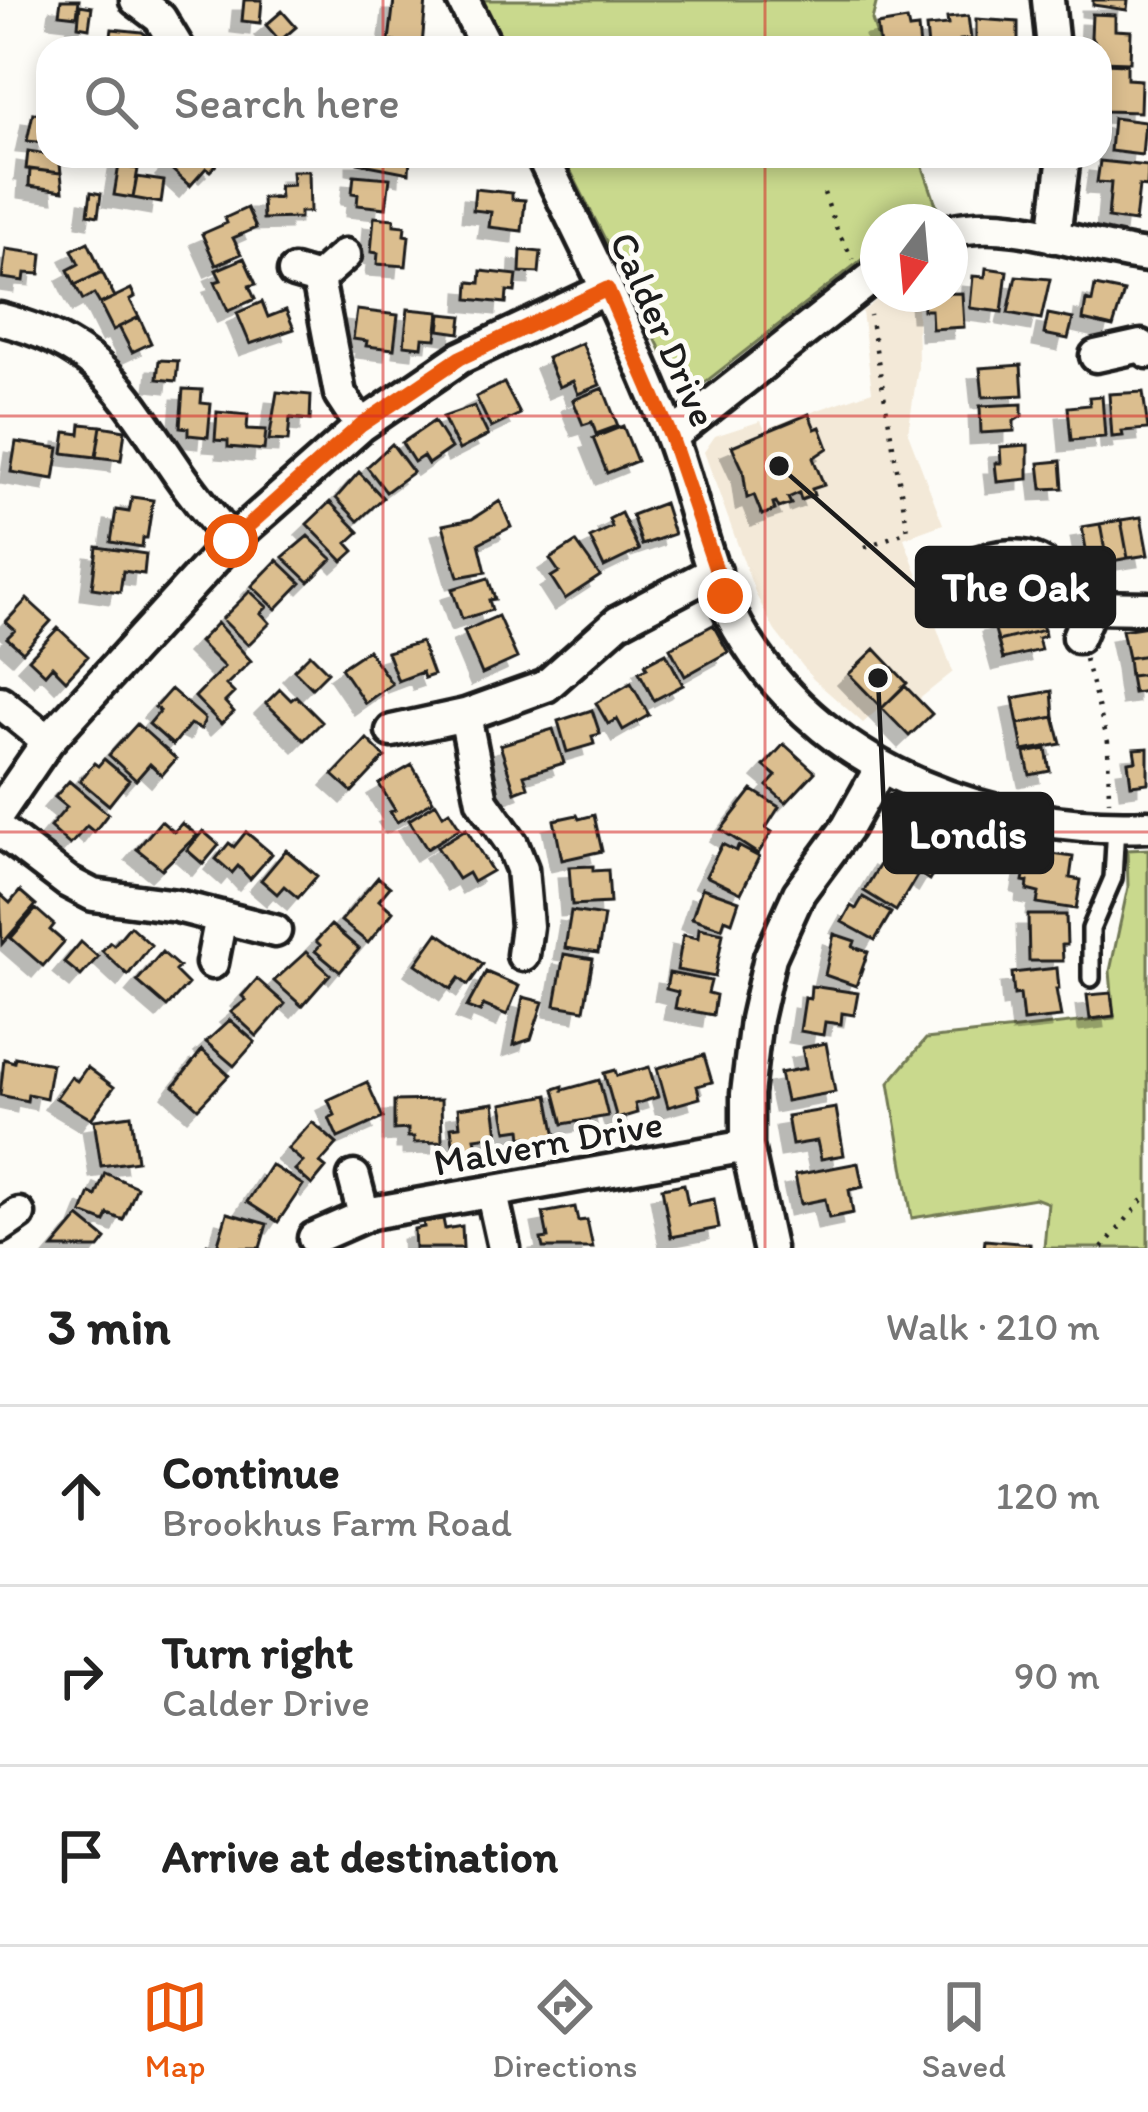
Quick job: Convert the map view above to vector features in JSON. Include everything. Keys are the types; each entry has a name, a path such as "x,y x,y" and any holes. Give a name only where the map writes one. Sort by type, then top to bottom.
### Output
{"street":[{"path":"136,0 160,18 171,36"},
{"path":"463,0 481,36"},
{"path":"1048,0 1052,36"},
{"name":"Calder Drive","path":"548,168 671,437 715,572 744,639 795,705 880,769 985,807 1059,825 1148,826"},
{"path":"1054,237 1063,168"},
{"path":"968,226 1148,256"},
{"path":"345,255 306,275 340,394 361,425"},
{"path":"671,437 860,287"},
{"path":"0,811 48,741 231,541 361,425 460,358 607,289"},
{"path":"0,320 38,329 108,372 231,541"},
{"path":"1096,356 1146,342"},
{"path":"392,731 465,716 546,686 618,622 715,572"},
{"path":"1065,574 1091,607"},
{"path":"1091,607 1148,608"},
{"path":"1078,637 1091,607"},
{"path":"0,702 48,741"},
{"path":"465,716 482,801 512,844 512,897 523,955"},
{"path":"769,1248 747,1145 747,1094 770,957 799,893 847,827 880,769"},
{"path":"0,830 68,882 93,895 177,906 275,931"},
{"path":"212,963 220,917"},
{"name":"Malvern Drive","path":"314,1238 364,1215 747,1145"},
{"path":"354,1177 364,1215"},
{"path":"492,1194 504,1248"}],"lane":[{"path":"951,564 987,551 1021,547 1041,553 1065,574"},
{"path":"1091,978 1091,929 1113,878 1112,826"}],"path":[{"path":"824,193 837,230 860,262"},
{"path":"866,547 908,531 876,312"},
{"path":"1078,637 1108,742 1112,826"},
{"path":"1102,1248 1148,1194"}],"shaded area":[{"path":"862,312 917,312 918,367 908,433 943,524 904,538 953,672 918,700 904,686 863,723 813,679 775,631 756,595 704,452 715,436 761,421 766,432 872,391"}],"green space":[{"path":"481,0 877,0 872,20 877,36 500,36"},
{"path":"569,168 923,168 936,204 860,204 860,261 703,384 670,368"},
{"path":"1148,849 1148,1248 1044,1248 1048,1203 1035,1198 912,1218 889,1083 926,1039 1114,1018 1110,971 1128,887 1127,850"}],"building":[{"path":"61,0 79,0 77,16 59,14"},
{"path":"244,0 262,0 260,23 242,21"},
{"path":"394,0 426,0 423,36 390,36"},
{"path":"1093,0 1128,0 1127,10 1093,5"},
{"path":"80,5 92,7 89,28 78,26"},
{"path":"282,11 296,27 286,36 276,36 266,25"},
{"path":"1092,14 1115,15 1115,30 1131,31 1130,62 1112,61 1112,36 1091,36"},
{"path":"968,16 971,36 927,36 926,27 948,25 947,18"},
{"path":"976,19 1018,22 1018,36 976,36"},
{"path":"907,20 909,29 918,28 919,36 878,36 877,25"},
{"path":"112,29 146,35 146,36 111,36"},
{"path":"1112,63 1127,64 1127,79 1141,80 1140,112 1112,111"},
{"path":"33,113 36,113 36,142 27,141"},
{"path":"1113,118 1145,122 1142,155 1112,151"},
{"path":"28,151 36,152 36,168 60,168 61,173 26,169"},
{"path":"1112,162 1148,166 1147,187 1139,186 1135,222 1108,218 1111,183 1097,182 1099,168 1112,168"},
{"path":"118,168 138,169 133,198 114,195"},
{"path":"170,168 206,168 190,186"},
{"path":"30,169 61,173 63,191 29,186"},
{"path":"292,171 309,171 310,212 300,212 300,218 263,219 262,198 280,198 279,186 293,185"},
{"path":"354,175 390,178 386,208 357,205 358,194 352,193"},
{"path":"137,177 164,181 161,203 133,198"},
{"path":"475,189 512,193 512,199 525,200 522,231 489,227 491,212 473,210"},
{"path":"91,192 101,194 98,216 88,214"},
{"path":"247,208 256,228 233,238 241,254 216,265 202,234"},
{"path":"374,217 394,219 394,225 405,226 404,235 409,236 406,266 377,264 378,253 371,252"},
{"path":"88,242 102,272 75,285 68,270 79,264 72,250"},
{"path":"6,249 42,254 40,274 25,273 24,281 2,278"},
{"path":"521,250 541,252 539,273 520,272"},
{"path":"244,258 256,284 249,286 255,299 228,311 215,282 221,280 216,270"},
{"path":"986,268 1007,271 1002,312 970,308 973,276 985,277"},
{"path":"481,271 517,275 515,292 507,291 506,303 468,299 469,282 480,283"},
{"path":"102,272 115,297 100,304 94,294 83,300 75,285"},
{"path":"1016,276 1050,279 1041,319 1008,313"},
{"path":"1095,286 1124,292 1113,327 1083,320 1086,300 1092,302"},
{"path":"131,289 135,297 130,300 139,317 113,330 100,304"},
{"path":"262,302 268,317 286,310 294,329 250,344 237,313"},
{"path":"408,309 439,312 436,339 423,338 422,347 404,345"},
{"path":"357,310 398,315 394,349 366,346 367,341 353,339"},
{"path":"931,312 963,312 964,327 932,329"},
{"path":"441,314 462,316 460,333 439,330"},
{"path":"1048,314 1073,319 1068,339 1044,334"},
{"path":"139,317 151,343 132,352 119,327"},
{"path":"582,343 600,385 578,394 573,381 559,387 547,358"},
{"path":"159,360 178,361 176,381 157,379"},
{"path":"1021,365 1023,395 983,397 980,368"},
{"path":"504,383 520,414 491,428 476,397"},
{"path":"603,388 618,426 596,434 592,422 583,425 573,400"},
{"path":"183,389 202,390 201,403 211,404 208,437 188,435 188,428 180,427"},
{"path":"277,392 311,395 310,420 290,418 288,441 269,440"},
{"path":"1143,392 1148,429 1122,431 1123,436 1112,437 1109,394"},
{"path":"1102,396 1105,437 1071,440 1068,407 1090,405 1089,397"},
{"path":"1022,404 1014,431 981,433 980,406"},
{"path":"474,406 488,435 459,450 443,417"},
{"path":"217,412 248,415 247,429 266,430 264,450 228,447 228,441 215,440"},
{"path":"809,414 828,448 813,458 824,485 801,500 799,493 788,498 791,504 779,508 773,503 775,510 762,515 754,495 747,498 743,470 732,446"},
{"path":"434,421 451,448 428,464 423,456 414,462 402,443"},
{"path":"81,424 101,426 96,457 63,453 66,432 80,434"},
{"path":"101,426 125,430 121,460 96,457"},
{"path":"623,426 637,461 607,473 593,438"},
{"path":"16,442 59,448 54,479 11,472"},
{"path":"392,444 413,472 386,492 367,467"},
{"path":"1028,445 1028,479 997,482 995,463 1001,463 1000,447"},
{"path":"1061,461 1063,488 1042,489 1039,463"},
{"path":"359,472 383,498 358,521 336,498"},
{"path":"132,497 153,500 142,547 111,542 116,510 129,512"},
{"path":"500,501 511,527 479,543 486,572 458,577 443,525 472,519"},
{"path":"330,502 359,532 347,543 354,551 343,561 307,524"},
{"path":"664,503 674,534 642,545 632,515"},
{"path":"621,513 639,550 604,567 590,538 612,527 609,519"},
{"path":"1141,517 1148,555 1128,558 1121,520"},
{"path":"1121,520 1128,558 1107,562 1100,524"},
{"path":"1100,524 1107,562 1089,565 1082,527"},
{"path":"308,536 332,559 309,582 283,557"},
{"path":"576,542 600,576 565,599 551,577 559,572 550,559"},
{"path":"97,547 146,554 144,574 123,571 120,592 92,588"},
{"path":"277,560 301,583 276,609 252,586"},
{"path":"488,578 495,599 489,600 492,610 462,619 452,589"},
{"path":"250,591 267,607 261,613 270,623 248,645 222,619"},
{"path":"27,599 51,621 23,652 7,638 15,630 6,622"},
{"path":"1040,610 1041,616 1034,618 1044,630 998,641 993,622"},
{"path":"498,616 517,658 482,674 464,631"},
{"path":"217,623 251,661 226,685 234,693 225,702 234,712 221,724 195,697 224,667 199,642"},
{"path":"713,625 728,652 685,676 670,648"},
{"path":"1148,626 1148,655 1128,658 1122,630"},
{"path":"58,628 88,656 66,680 52,666 45,674 29,659"},
{"path":"1044,630 1045,636 1038,638 1041,650 1003,659 998,641"},
{"path":"421,642 433,675 424,678 422,672 398,681 387,652"},
{"path":"875,649 907,683 882,708 849,674"},
{"path":"368,650 392,684 365,703 341,668"},
{"path":"666,653 683,685 654,700 639,672"},
{"path":"310,654 328,672 312,688 294,670"},
{"path":"1148,655 1148,674 1130,676 1128,658"},
{"path":"1148,674 1148,691 1133,693 1130,676"},
{"path":"631,683 649,715 623,730 617,719 608,724 596,703"},
{"path":"905,686 932,714 909,736 882,708"},
{"path":"171,689 205,719 201,729 190,724 173,745 149,724 160,711 155,707"},
{"path":"280,689 291,700 296,696 322,722 304,740 266,703"},
{"path":"1052,691 1054,717 1018,724 1013,698"},
{"path":"592,710 600,734 592,736 594,744 567,752 558,721"},
{"path":"1054,717 1061,744 1023,751 1018,724"},
{"path":"137,724 176,759 162,775 150,764 136,780 109,755"},
{"path":"553,729 564,763 524,775 528,787 515,792 500,745"},
{"path":"367,739 385,757 352,792 333,775"},
{"path":"784,744 815,772 786,803 767,786 776,776 764,766"},
{"path":"1148,748 1148,783 1131,785 1128,762 1136,761 1134,749"},
{"path":"1046,749 1050,771 1030,775 1025,753"},
{"path":"104,759 129,780 109,805 80,781 94,763 98,766"},
{"path":"412,765 433,801 397,822 379,784"},
{"path":"69,781 108,814 94,832 87,826 70,845 50,827 67,807 55,797"},
{"path":"752,790 779,807 766,828 772,832 758,854 721,830"},
{"path":"436,803 443,815 449,811 460,828 427,849 409,820"},
{"path":"577,815 579,819 594,815 602,851 562,860 554,820"},
{"path":"929,817 951,830 929,866 935,870 929,880 891,856 921,818 926,822"},
{"path":"161,821 174,832 182,823 197,835 162,869 137,849"},
{"path":"466,829 492,871 473,882 468,873 458,879 437,847"},
{"path":"203,831 219,845 203,864 187,850"},
{"path":"246,832 272,854 250,879 238,866 232,873 216,859"},
{"path":"722,844 759,857 741,893 706,876"},
{"path":"286,850 317,876 298,898 284,886 277,894 261,880"},
{"path":"1032,854 1073,857 1070,878 1081,880 1076,909 1037,903 1039,893 1027,890 1028,882 1023,881 1026,865 1030,866"},
{"path":"885,856 917,876 896,911 864,891"},
{"path":"593,866 593,871 608,870 610,903 572,905 569,867"},
{"path":"378,877 390,887 379,900 393,912 368,943 341,921"},
{"path":"702,888 739,901 732,922 725,919 722,928 692,918"},
{"path":"20,891 36,905 2,944 0,894 10,903"},
{"path":"863,897 891,913 875,940 842,922"},
{"path":"36,909 64,942 43,966 11,938"},
{"path":"571,911 604,916 598,953 565,948"},
{"path":"1028,915 1066,915 1063,961 1029,961"},
{"path":"331,925 359,949 340,972 315,951 320,945 316,941"},
{"path":"130,926 151,945 128,975 102,951"},
{"path":"699,928 723,933 715,977 677,970 683,935 698,938"},
{"path":"438,933 483,964 468,985 459,978 451,989 416,964"},
{"path":"834,934 855,941 853,947 868,952 856,986 825,975"},
{"path":"81,942 98,957 81,976 64,962"},
{"path":"162,952 179,967 175,971 188,984 167,1007 137,981"},
{"path":"306,952 330,974 302,1006 274,981"},
{"path":"564,954 593,959 584,1010 555,1005"},
{"path":"1057,968 1061,1017 1023,1021 1012,973"},
{"path":"486,972 519,986 507,1015 483,1005 480,1012 467,1007"},
{"path":"669,973 711,981 708,993 716,995 713,1015 675,1008 678,992 666,989"},
{"path":"257,979 285,1004 257,1036 231,1012 246,1000 242,996"},
{"path":"811,986 858,993 854,1015 842,1013 841,1024 825,1022 823,1035 800,1031"},
{"path":"1111,993 1114,1016 1090,1019 1087,995"},
{"path":"523,997 543,1002 531,1039 514,1045"},
{"path":"230,1020 255,1042 234,1066 206,1042"},
{"path":"826,1043 835,1092 786,1101 780,1073 806,1068 802,1048"},
{"path":"202,1050 229,1075 198,1108 174,1086"},
{"path":"704,1055 712,1082 697,1086 700,1098 668,1107 657,1068"},
{"path":"15,1057 52,1064 46,1098 28,1094 27,1101 0,1095 4,1059 14,1062"},
{"path":"87,1067 114,1087 91,1119 56,1098 71,1077 77,1081"},
{"path":"649,1067 658,1097 635,1104 637,1113 617,1119 604,1073 615,1070 617,1076"},
{"path":"599,1080 608,1116 563,1124 554,1089"},
{"path":"367,1082 383,1118 338,1138 329,1118 335,1115 328,1100"},
{"path":"548,1095 556,1137 529,1142 528,1137 522,1138 521,1129 507,1131 502,1104"},
{"path":"441,1100 442,1142 414,1143 408,1129 394,1130 394,1101"},
{"path":"494,1103 498,1135 475,1138 477,1147 454,1151 451,1127 460,1126 458,1108"},
{"path":"836,1108 844,1155 821,1159 817,1141 792,1145 787,1116"},
{"path":"131,1115 137,1161 101,1166 94,1120"},
{"path":"312,1122 337,1144 320,1163 326,1168 312,1185 295,1170 303,1162 288,1149"},
{"path":"858,1163 863,1187 849,1190 853,1213 829,1218 825,1199 801,1204 795,1175"},
{"path":"271,1165 303,1185 278,1222 247,1202"},
{"path":"105,1173 137,1187 123,1220 108,1214 105,1222 82,1213 90,1193 96,1196"},
{"path":"684,1184 688,1204 714,1199 719,1228 671,1237 662,1188"},
{"path":"575,1207 578,1221 587,1220 593,1248 543,1248 541,1239 548,1238 543,1213"},
{"path":"227,1213 267,1224 260,1248 205,1248 207,1244 217,1247"},
{"path":"79,1217 106,1239 99,1248 53,1248"},
{"path":"443,1219 445,1229 462,1226 463,1248 415,1248 414,1229 424,1227 423,1222"},
{"path":"985,1240 1030,1244 1030,1248 984,1248"}],"place":[{"name":"The Oak","path":"779,466"},
{"name":"Londis","path":"878,678"}],"route":[{"path":"231,541 361,425 460,358 607,289 671,437 725,596"}]}
